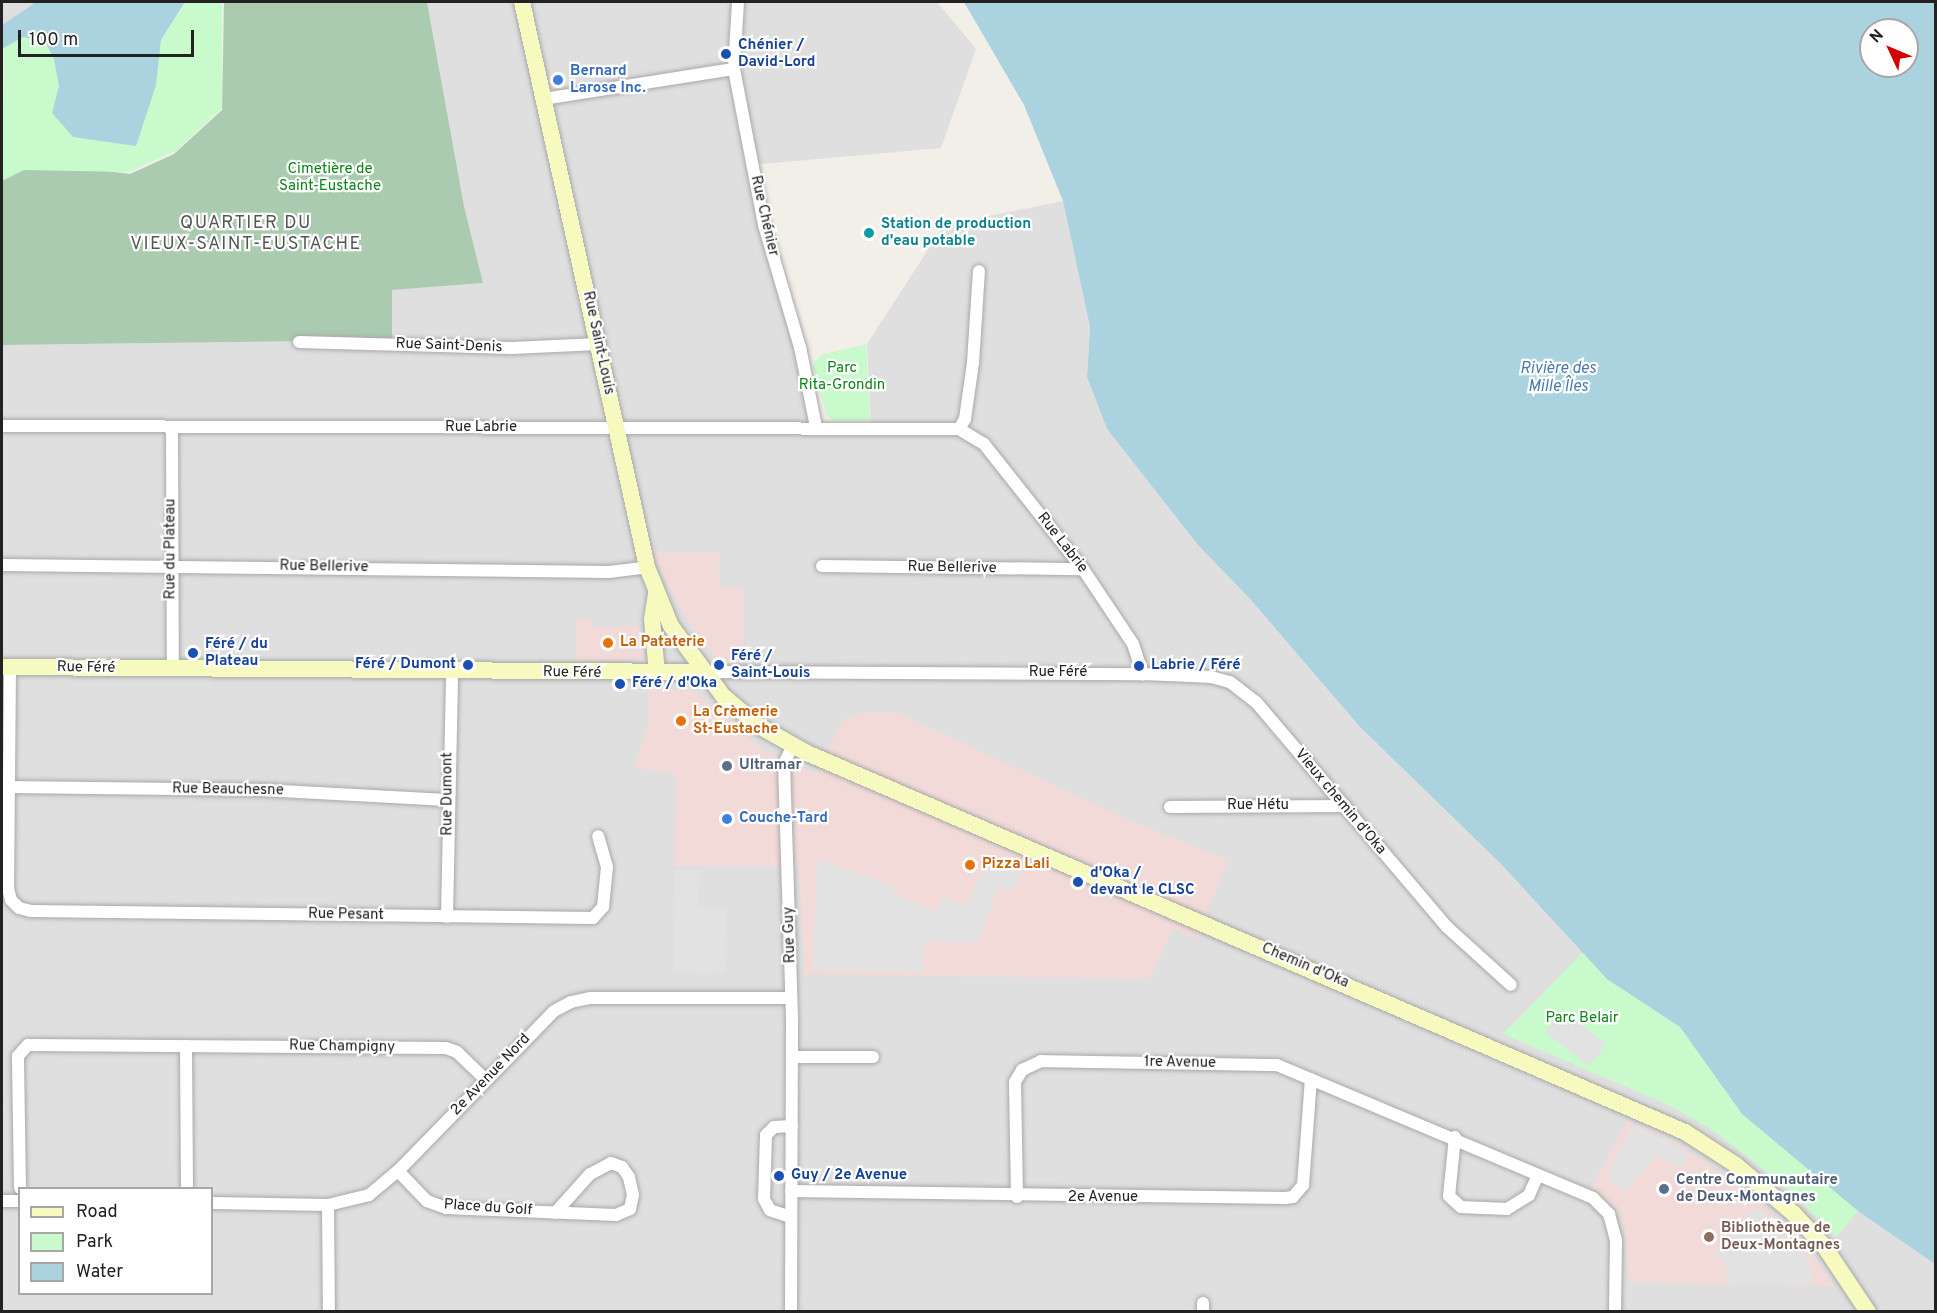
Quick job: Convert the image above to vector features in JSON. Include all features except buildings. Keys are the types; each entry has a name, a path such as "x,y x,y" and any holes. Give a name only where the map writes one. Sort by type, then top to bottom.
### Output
{"main road":[{"name":"Rue Saint-Louis","path":"522,2 646,567 671,626 703,672"},
{"path":"656,594 652,619 657,673"},
{"name":"Rue Féré","path":"6,667 452,672 703,672"},
{"name":"Chemin d'Oka","path":"703,672 742,712 793,746 1680,1129 1736,1165 1793,1213 1824,1246 1868,1311"}],"street":[{"name":"Rue Chénier","path":"738,2 734,69 764,225 800,347 816,428"},
{"path":"544,99 734,69"},
{"path":"959,429 965,418 973,363 979,271"},
{"name":"Rue Saint-Denis","path":"299,342 512,348 598,344"},
{"name":"Rue Labrie","path":"2,426 172,429 959,429 984,444 1083,570 1133,644 1143,674"},
{"name":"Rue du Plateau","path":"172,429 173,669"},
{"name":"Rue Bellerive","path":"2,565 171,564 609,572 646,567"},
{"name":"Rue Bellerive","path":"822,566 1083,570"},
{"path":"6,667 8,787"},
{"name":"Rue Dumont","path":"447,917 447,800 452,672"},
{"name":"Rue Féré","path":"703,672 1143,674"},
{"name":"Vieux chemin d'Oka","path":"1143,674 1211,677 1240,687 1447,927 1511,985"},
{"name":"Rue Guy","path":"791,1311 793,1057 784,764 793,746"},
{"name":"Rue Beauchesne","path":"8,787 263,789 447,800"},
{"name":"Rue Pesant","path":"8,787 8,888 14,903 31,911 592,918 603,907 607,867 598,836"},
{"name":"Rue Hétu","path":"1170,807 1345,806"},
{"name":"2e Avenue Nord","path":"213,1203 328,1205 369,1195 398,1172 554,1011 571,1002 590,998 791,998"},
{"name":"Rue Champigny","path":"20,1187 18,1066 21,1050 40,1043 446,1048 457,1052 486,1080"},
{"path":"186,1046 187,1187"},
{"path":"793,1057 873,1058"},
{"name":"1re Avenue","path":"1017,1197 1015,1082 1022,1070 1041,1061 1277,1065 1455,1137 1593,1198 1609,1214 1616,1240 1615,1311"},
{"name":"2e Avenue","path":"791,1191 1017,1197 1293,1197 1303,1185 1311,1080"},
{"path":"791,1217 770,1210 764,1199 766,1135 774,1127 792,1126"},
{"path":"1455,1137 1449,1196 1461,1207 1507,1209 1529,1195 1538,1175"},
{"name":"Place du Golf","path":"398,1172 428,1201 446,1208 616,1215 630,1209 633,1195 629,1177 622,1167 611,1163 590,1174 555,1212"},
{"path":"2,1201 18,1201"},
{"path":"328,1205 329,1311"}],"shaded area":[{"path":"2,2 36,2 2,25"},
{"path":"427,2 937,2 976,49 941,148 750,165 816,427 871,428 867,344 944,225 1063,201 1090,327 1087,377 1107,429 1198,545 1250,599 1360,727 1502,865 1742,1114 1858,1211 1930,1257 1935,1264 1935,1311 2,1311 2,345 392,340 392,290 483,283 464,206"},
{"path":"652,552 719,552 719,587 743,587 743,663 723,663 706,646 673,597"},
{"path":"592,618 593,628 639,625 644,659 577,662 576,619"},
{"path":"648,687 692,690 766,752 816,774 845,717 858,718 860,713 898,713 1126,819 1228,860 1196,939 1173,928 1149,979 805,974 798,866 674,866 676,775 634,767 649,724"},
{"path":"817,859 894,886 893,893 936,912 944,896 967,906 987,861 1021,874 1013,892 999,886 977,943 924,941 924,972 813,970"},
{"path":"675,870 699,870 698,908 726,908 725,973 674,972"},
{"path":"1563,1010 1606,1044 1589,1066 1545,1032"},
{"path":"1628,1120 1685,1148 1752,1196 1808,1249 1834,1286 1628,1282 1625,1229 1619,1211 1592,1188"},
{"path":"1633,1124 1690,1154 1682,1168 1657,1155 1626,1191 1606,1179"},
{"path":"1756,1207 1809,1258 1812,1284 1729,1285 1725,1262 1715,1253"}],"green space":[{"path":"186,2 222,2 222,108 177,150 129,172 24,170 2,181 4,46 23,37 45,42 54,59 59,86 52,113 156,85 161,40"},
{"name":"Cimetière de Saint-Eustache","path":"224,2 427,2 464,206 483,283 392,290 392,340 2,345 2,176 24,170 91,169 130,174 174,154 222,110"},
{"name":"Parc Rita-Grondin","path":"866,344 870,421 834,421 827,416 812,366 821,355"},
{"name":"Parc Belair","path":"1584,951 1607,979 1680,1027 1742,1114 1858,1211 1836,1237 1789,1190 1718,1134 1673,1107 1503,1034"}],"water":[{"path":"36,2 185,2 161,40 156,85 136,146 73,137 52,113 59,86 54,59 45,42 23,37 2,49 2,25"},
{"name":"Rivière des Mille Îles","path":"964,2 1935,2 1935,1264 1858,1211 1742,1114 1680,1027 1607,979 1502,865 1360,727 1250,599 1198,545 1107,429 1087,377 1090,327 1063,201 1024,105"}],"place":[{"name":"Chénier / David-Lord","path":"726,54"},
{"name":"Bernard Larose Inc.","path":"558,80"},
{"name":"Station de production d'eau potable","path":"869,233"},
{"name":"La Pataterie","path":"608,643"},
{"name":"Féré / du Plateau","path":"193,653"},
{"name":"Féré / Dumont","path":"468,665"},
{"name":"Féré / Saint-Louis","path":"719,665"},
{"name":"Labrie / Féré","path":"1139,666"},
{"name":"Féré / d'Oka","path":"620,684"},
{"name":"La Crèmerie St-Eustache","path":"681,721"},
{"name":"Ultramar","path":"727,766"},
{"name":"Couche-Tard","path":"727,819"},
{"name":"Pizza Lali","path":"970,865"},
{"name":"d'Oka / devant le CLSC","path":"1078,882"},
{"name":"Guy / 2e Avenue","path":"779,1176"},
{"name":"Centre Communautaire de Deux-Montagnes","path":"1664,1189"},
{"name":"Bibliothèque de Deux-Montagnes","path":"1709,1237"}],"district":[{"name":"QUARTIER DU VIEUX-SAINT-EUSTACHE","path":"246,235"}]}
